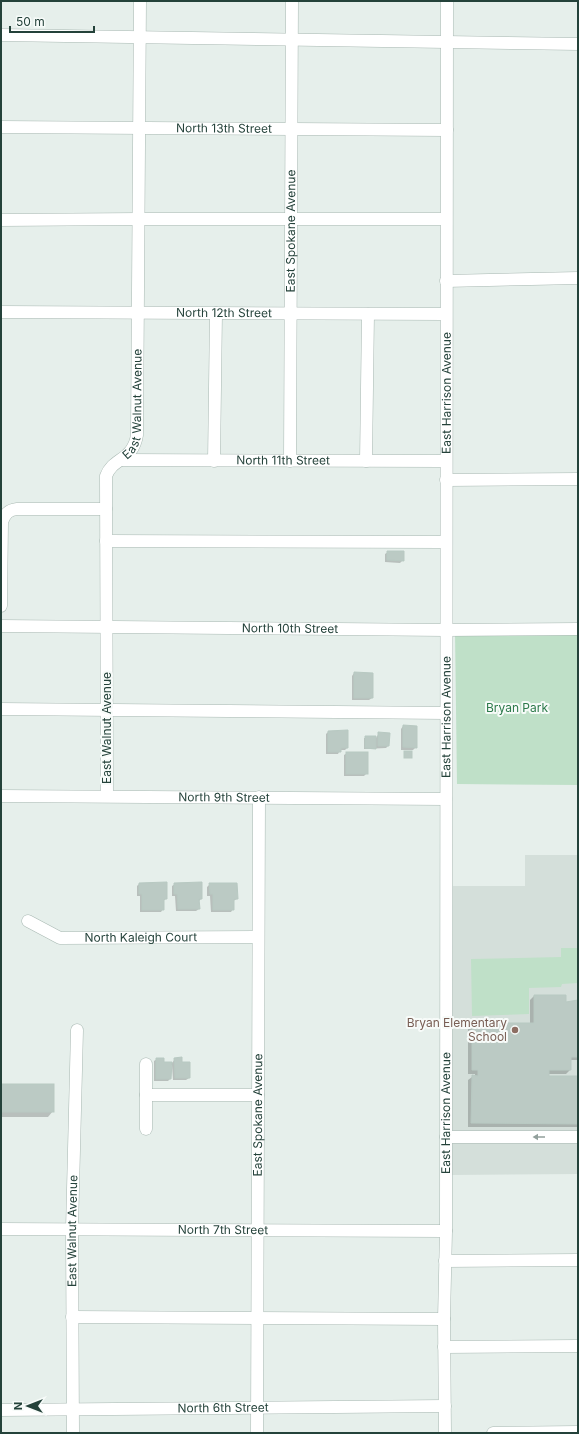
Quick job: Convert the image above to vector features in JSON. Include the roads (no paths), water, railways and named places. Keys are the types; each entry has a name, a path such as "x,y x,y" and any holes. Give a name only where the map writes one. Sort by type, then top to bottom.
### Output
{"street":[{"name":"East Walnut Avenue","path":"107,796 106,476 108,469 132,450 137,435 140,1"},
{"name":"East Spokane Avenue","path":"290,461 292,1"},
{"name":"East Harrison Avenue","path":"445,1433 447,1"},
{"path":"1,34 578,44"},
{"name":"North 13th Street","path":"1,127 447,130"},
{"path":"1,220 139,218 291,220 446,219"},
{"path":"446,281 578,278"},
{"name":"North 12th Street","path":"1,312 446,314"},
{"path":"214,461 216,313"},
{"path":"366,461 368,314"},
{"name":"North 11th Street","path":"121,460 446,461"},
{"path":"446,480 578,479"},
{"path":"1,606 2,522 8,512 17,509 106,509"},
{"path":"106,541 446,542"},
{"name":"North 10th Street","path":"1,626 446,630 578,629"},
{"path":"1,709 446,713"},
{"name":"North 9th Street","path":"1,796 446,799"},
{"name":"East Spokane Avenue","path":"257,1433 259,797"},
{"name":"North Kaleigh Court","path":"28,921 60,938 258,937"},
{"name":"East Walnut Avenue","path":"73,1433 72,1229 77,1030"},
{"path":"146,1064 146,1130"},
{"path":"146,1095 258,1095"},
{"path":"446,1137 578,1137"},
{"name":"North 7th Street","path":"1,1229 446,1231"},
{"path":"445,1261 578,1260"},
{"path":"72,1317 444,1319"},
{"path":"444,1347 578,1346"},
{"name":"North 6th Street","path":"1,1410 445,1406"},
{"path":"493,1433 578,1432"}],"place":[{"name":"Bryan Elementary School","path":"515,1030"}],"park label":[{"name":"Bryan Park","path":"517,708"}]}
